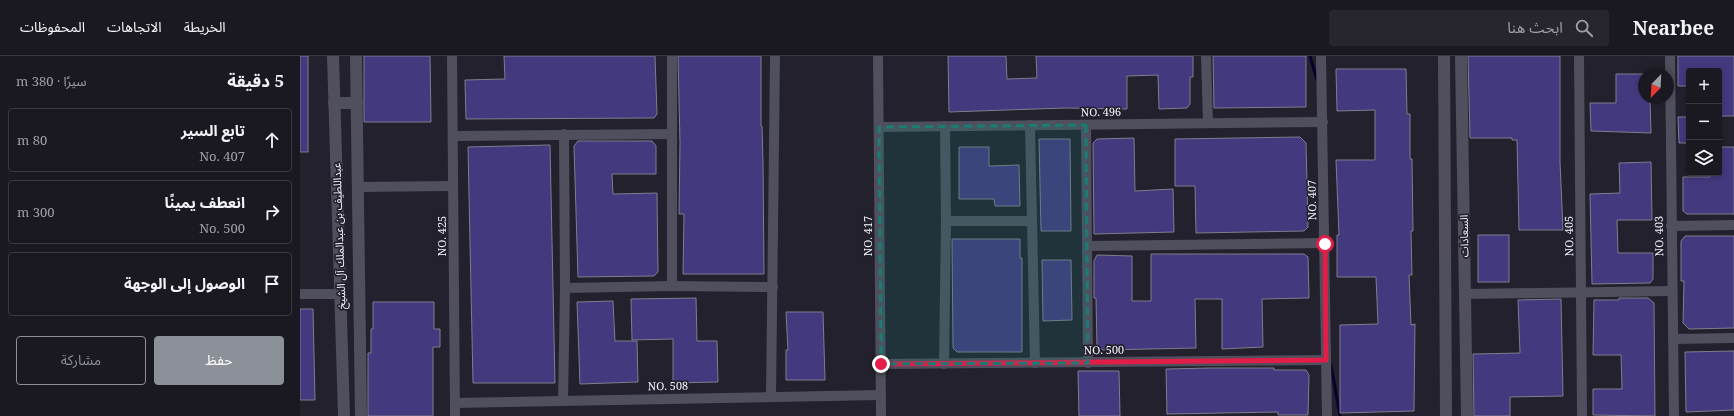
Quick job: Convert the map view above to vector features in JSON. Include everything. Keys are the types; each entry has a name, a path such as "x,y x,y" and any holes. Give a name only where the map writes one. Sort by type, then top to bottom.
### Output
{"street":[{"name":"عبداللطيف بن عبدالملك آل الشيخ","path":"334,56 334,103 344,416"},
{"name":"عبداللطيف بن عبدالملك آل الشيخ","path":"356,56 361,416"},
{"name":"NO. 425","path":"452,56 455,416"},
{"path":"672,56 672,286"},
{"path":"771,397 775,56"},
{"name":"NO. 417","path":"878,56 881,416"},
{"path":"1206,56 1208,123"},
{"name":"NO. 407","path":"1321,56 1327,416"},
{"name":"السعادات","path":"1444,56 1446,416"},
{"name":"السعادات","path":"1461,56 1467,416"},
{"name":"NO. 405","path":"1579,56 1582,416"},
{"name":"NO. 403","path":"1670,56 1674,416"},
{"path":"334,103 357,103"},
{"name":"NO. 496","path":"879,127 1323,122"},
{"path":"1030,125 1035,363"},
{"path":"1086,125 1088,362"},
{"path":"944,364 946,221 945,126"},
{"path":"563,400 565,288 564,134"},
{"path":"453,136 672,134"},
{"path":"358,187 453,186"},
{"path":"946,221 1032,221"},
{"path":"1671,226 1734,225"},
{"path":"1086,246 1325,244"},
{"path":"565,288 672,286 773,287"},
{"path":"1465,294 1672,290"},
{"path":"300,294 341,294"},
{"path":"1673,339 1734,338"},
{"name":"NO. 500","path":"881,364 1326,360"},
{"name":"NO. 508","path":"455,403 881,395"}],"highlighted area":[{"path":"1086,125 1088,363 881,364 879,127"}],"building":[{"path":"300,56 308,56 308,152 300,152"},
{"path":"364,56 430,56 431,122 364,122"},
{"path":"504,56 655,56 657,114 654,118 466,119 465,80 505,79"},
{"path":"678,56 761,56 764,274 683,274 684,214 679,214 680,143"},
{"path":"948,56 1006,56 1007,79 1037,78 1036,56 1193,56 1193,77 1190,77 1190,104 1187,108 1159,109 1158,75 1127,76 1127,109 1065,108 949,112"},
{"path":"1213,56 1306,56 1306,107 1214,108"},
{"path":"1468,56 1560,56 1560,162 1563,230 1519,230 1517,140 1512,140 1512,138 1470,138"},
{"path":"1678,56 1734,56 1734,116 1722,116 1722,68 1686,68 1686,86 1678,86"},
{"path":"1336,69 1406,69 1407,114 1410,114 1410,159 1412,159 1412,275 1409,275 1411,325 1415,324 1414,411 1340,413 1340,325 1378,324 1376,277 1337,277 1337,235 1339,235 1336,160 1375,160 1375,110 1337,111"},
{"path":"1616,74 1638,74 1638,104 1650,104 1651,133 1591,131 1590,103 1616,103"},
{"path":"1678,117 1686,117 1686,143 1679,143"},
{"path":"1300,137 1306,143 1308,227 1304,231 1196,233 1195,186 1175,186 1175,139"},
{"path":"1134,138 1135,191 1173,189 1174,232 1094,234 1093,143 1097,139"},
{"path":"1039,139 1070,139 1071,231 1041,231"},
{"path":"578,141 652,141 656,146 656,174 612,174 613,194 657,193 658,272 654,276 578,277 574,146"},
{"path":"550,145 555,383 473,383 468,147"},
{"path":"959,147 989,147 989,166 1019,165 1020,206 995,206 994,199 959,199"},
{"path":"1722,147 1734,147 1734,214 1687,214 1683,211 1683,177 1722,176"},
{"path":"1651,162 1652,220 1617,220 1618,253 1653,253 1653,279 1650,283 1592,284 1590,194 1620,193 1619,163"},
{"path":"1478,235 1509,235 1509,282 1478,282"},
{"path":"1685,236 1734,236 1734,328 1689,329 1683,323 1684,281 1681,281 1681,241"},
{"path":"952,239 1020,239 1020,258 1022,258 1022,352 957,352 953,348"},
{"path":"1151,254 1304,254 1308,257 1309,298 1262,299 1263,347 1222,349 1222,299 1195,299 1196,348 1103,350 1097,346 1096,298 1094,298 1094,261 1097,255 1132,256 1132,301 1151,301"},
{"path":"1042,260 1071,260 1072,320 1043,321"},
{"path":"696,298 697,341 717,341 718,382 673,383 673,339 632,340 631,299"},
{"path":"1619,298 1648,298 1654,303 1655,416 1593,415 1593,389 1622,389 1621,355 1593,355 1594,300 1619,300"},
{"path":"1561,299 1563,396 1510,397 1510,416 1474,416 1473,354 1520,353 1518,300"},
{"path":"613,301 615,341 637,341 638,382 580,384 577,302"},
{"path":"373,302 434,302 434,329 440,329 440,347 433,347 433,416 368,416 368,353 371,353"},
{"path":"300,309 313,309 315,400 300,400"},
{"path":"786,312 823,312 825,380 786,380 786,350 788,350"},
{"path":"1734,351 1734,410 1686,412 1685,352"},
{"path":"1274,368 1274,370 1306,370 1309,375 1308,415 1278,415 1278,412 1167,414 1166,369"},
{"path":"1078,371 1119,371 1120,416 1079,416"}],"waterway":[{"path":"1310,56 1317,80"},
{"path":"1331,365 1340,416"}],"route":[{"path":"881,364 1326,360 1325,244"}]}
